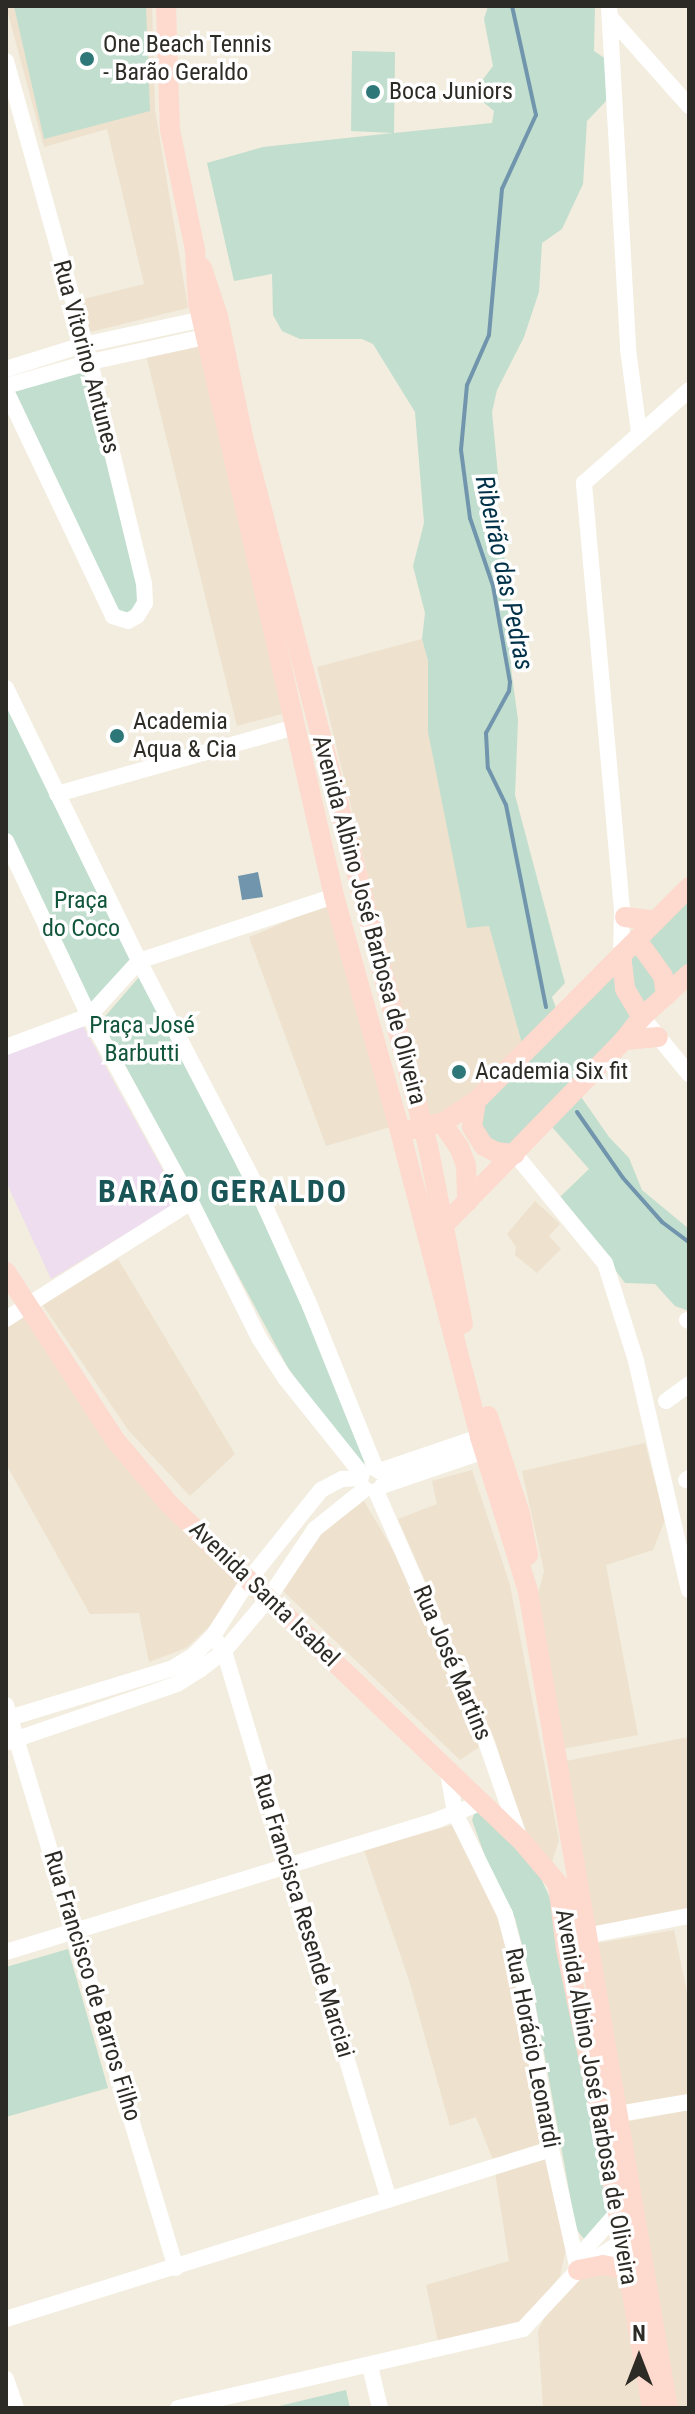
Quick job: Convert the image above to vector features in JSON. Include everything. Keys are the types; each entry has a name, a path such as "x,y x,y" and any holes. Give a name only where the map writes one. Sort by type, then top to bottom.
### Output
{"main road":[{"name":"Avenida Albino José Barbosa de Oliveira","path":"166,6 170,130 334,896 411,1179 489,1442 520,1514 532,1574 528,1591 618,2114 631,2236 668,2408"},
{"name":"Avenida Albino José Barbosa de Oliveira","path":"212,326 433,1125 437,1199 455,1214 465,1332 489,1442"},
{"path":"400,1131 433,1125 476,1101 689,887"},
{"path":"624,914 656,921"},
{"path":"637,940 663,976 666,996"},
{"path":"621,955 625,989 642,1017"},
{"path":"455,1214 624,1040 642,1017 689,974"},
{"path":"624,1040 658,1037"},
{"path":"476,1101 472,1127 484,1146 496,1152 515,1154"},
{"path":"433,1125 459,1147 466,1165 455,1214"},
{"path":"411,1179 437,1199"},
{"name":"Avenida Santa Isabel","path":"6,1272 115,1440 170,1505 483,1802 520,1839 581,1911"},
{"name":"Avenida Albino José Barbosa de Oliveira","path":"569,1834 558,1885 566,1949 617,2213 631,2236 628,2270 652,2408"},
{"path":"578,2270 603,2265 628,2270"}],"street":[{"path":"611,10 689,106"},
{"path":"611,10 628,349 639,432"},
{"name":"Rua Vitorino Antunes","path":"6,61 90,362 145,594 142,612 128,621 118,620 108,608 6,389"},
{"path":"6,369 83,345 212,326"},
{"path":"6,389 212,326"},
{"path":"621,955 624,914 584,483 689,390"},
{"path":"6,688 139,961 255,1184 310,1306 371,1480"},
{"path":"57,794 296,727"},
{"name":"Rua José Martins","path":"6,841 89,1016 191,1202 259,1338 285,1378 371,1480 485,1739 520,1839"},
{"path":"6,1047 89,1016 139,961 334,896"},
{"path":"624,914 637,940"},
{"path":"642,1017 689,1074"},
{"path":"515,1154 605,1263 636,1361 688,1584"},
{"path":"6,1319 191,1202"},
{"path":"666,1401 689,1384"},
{"path":"7,1714 171,1669 194,1655 213,1636 248,1581 321,1490 342,1479 371,1480 489,1442"},
{"path":"11,1741 177,1684 224,1651 268,1599 315,1529 371,1480"},
{"name":"Rua Francisca Resende Marciai","path":"213,1636 224,1651 389,2200"},
{"name":"Rua Francisco de Barros Filho","path":"7,1714 11,1741 76,1932 176,2268"},
{"name":"Rua Horácio Leonardi","path":"447,1767 455,1813 505,1914 524,1987 551,2149 578,2270"},
{"path":"6,1952 288,1867 483,1802"},
{"path":"585,1936 689,1916"},
{"path":"618,2114 689,2102"},
{"path":"6,2319 551,2149"},
{"path":"578,2270 582,2253 617,2213"},
{"path":"178,2408 523,2329 578,2270 631,2236"},
{"path":"370,2366 380,2408"},
{"path":"6,2379 16,2408"}],"shaded area":[{"path":"6,6 152,6 155,110 188,308 90,332 84,299 144,284 107,129 44,147"},
{"path":"201,344 285,713 237,726 146,355"},
{"path":"422,639 428,661 429,732 467,927 489,925 525,1054 476,1101 427,1119 317,667"},
{"path":"330,903 390,1127 326,1146 249,937"},
{"path":"83,1026 180,1201 51,1279 6,1182 6,1055"},
{"path":"535,1201 560,1224 549,1236 561,1249 537,1273 515,1255 516,1247 507,1234"},
{"path":"118,1259 235,1454 190,1496 129,1431 42,1304"},
{"path":"27,1311 107,1437 243,1579 214,1622 186,1648 149,1662 139,1613 90,1614 6,1464 6,1326"},
{"path":"645,1443 665,1520 653,1550 606,1565 638,1735 562,1749 538,1594 544,1571 522,1471"},
{"path":"472,1470 510,1585 559,1840 552,1862 520,1825 496,1743 398,1519 437,1504 432,1481"},
{"path":"364,1501 401,1564 485,1743 460,1760 281,1589 319,1535"},
{"path":"689,1737 689,1910 591,1927 561,1762"},
{"path":"452,1825 497,1917 517,1988 566,2248 560,2276 523,2321 438,2341 426,2285 509,2261 493,2160 476,2117 450,2126 409,1980 364,1850"},
{"path":"674,1930 689,2002 689,2096 622,2110 593,1944"},
{"path":"689,2110 689,2408 666,2408 625,2122"},
{"path":"601,2274 622,2277 647,2408 543,2408 538,2331 547,2312 578,2279"}],"green space":[{"name":"One Beach Tennis - Barão Geraldo","path":"14,6 146,6 150,111 44,139"},
{"path":"488,6 595,6 594,51 606,59 606,101 587,121 583,184 562,229 542,243 539,292 524,337 497,390 492,412 499,485 488,525 505,559 511,582 511,668 518,720 515,795 565,983 552,997 557,1011 523,1047 489,926 467,928 428,732 428,661 422,639 425,613 413,566 424,523 415,412 373,344 362,339 300,339 282,331 273,315 272,274 234,281 207,163 263,147 393,133 351,131 352,51 395,52 394,133 492,123 494,111 482,101 481,82 493,66 484,19"},
{"path":"89,364 143,604 119,619 11,389"},
{"name":"Praça do Coco","path":"6,696 139,961 92,1009 6,832"},
{"path":"689,890 689,963 577,1091 609,1137 629,1158 642,1190 689,1229 689,1311 675,1306 655,1284 625,1283 560,1197 589,1169 544,1118 513,1149 479,1133 481,1101"},
{"name":"Praça José Barbutti","path":"140,976 219,1129 306,1310 369,1461 361,1465 288,1368 101,1021"},
{"path":"484,1810 537,1870 550,1898 609,2213 585,2240 576,2229 531,1980 515,1918 496,1887 472,1820 475,1811"},
{"path":"68,1949 108,2088 6,2117 6,1967"},
{"path":"346,2390 350,2408 271,2408"}],"water":[{"path":"258,872 263,897 242,900 238,876"}],"waterway":[{"name":"Ribeirão das Pedras","path":"512,6 536,115 502,189 489,335 467,385 461,450 470,518 493,586 510,682 509,691 486,733 488,768 506,805 546,1007"},
{"path":"577,1112 623,1178 662,1222 689,1242"}],"place":[{"name":"One Beach Tennis - Barão Geraldo","path":"87,59"},
{"name":"Boca Juniors","path":"373,92"},
{"name":"Academia Aqua & Cia","path":"117,736"},
{"name":"Academia Six fit","path":"459,1072"}],"district":[{"name":"BARÃO GERALDO","path":"223,1191"}]}
